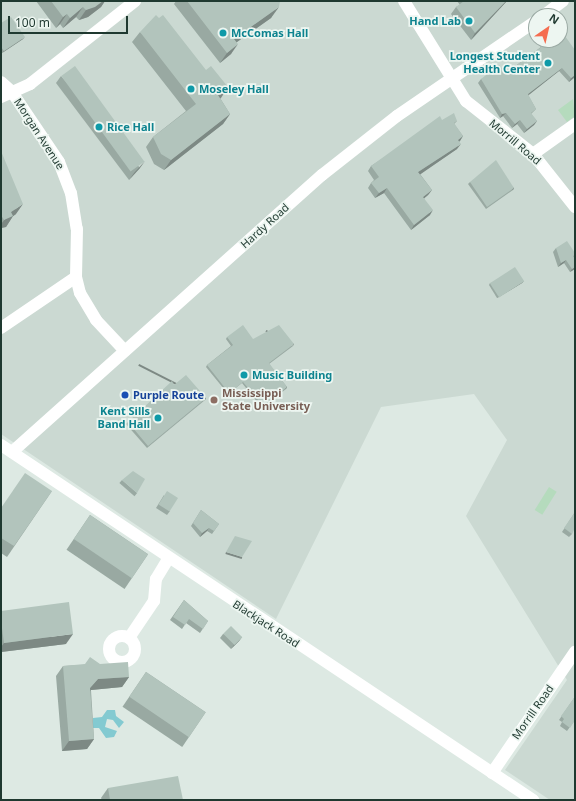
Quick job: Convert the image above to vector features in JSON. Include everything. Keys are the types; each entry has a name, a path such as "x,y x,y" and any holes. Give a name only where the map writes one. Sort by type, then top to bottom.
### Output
{"street":[{"path":"7,94 30,84 135,1"},
{"name":"Morrill Road","path":"404,1 451,81 481,115 533,154 575,207"},
{"path":"554,8 563,1"},
{"name":"Hardy Road","path":"12,452 322,175 397,116 451,81 528,27"},
{"name":"Morgan Avenue","path":"1,82 7,94 66,177 75,209 76,277 80,294 96,320 125,351"},
{"path":"533,154 575,124"},
{"path":"1,328 76,277"},
{"name":"Blackjack Road","path":"1,445 168,559 534,800"},
{"path":"129,638 154,601 156,579 168,559"},
{"name":"Morrill Road","path":"492,773 575,652"}],"shaded area":[{"name":"Mississippi State University","path":"1,1 575,1 575,800 550,800 505,770 567,680 466,516 507,440 474,394 381,407 276,619 1,434"}],"green space":[{"path":"573,99 575,116 567,122 558,110"},
{"path":"549,487 557,492 542,515 535,510"}],"water":[{"path":"107,710 115,710 116,716 124,722 119,728 113,720 107,719 105,727 117,731 114,737 106,738 99,728 93,728 93,718 102,717"}],"building":[{"path":"51,1 103,1 95,7 86,10 83,7 70,18 67,14 63,17"},
{"name":"McComas Hall","path":"187,1 280,1 279,7 234,39 238,44 227,53"},
{"name":"Hand Lab","path":"464,1 506,1 475,33 456,7"},
{"name":"Moseley Hall","path":"156,15 159,18 163,15 206,70 211,66 228,87 218,95 230,114 171,160 161,154 153,137 196,104 140,32"},
{"path":"11,17 25,37 4,51 1,47 1,23"},
{"path":"568,40 575,50 575,75 571,78 562,68 528,94 536,109 531,113 537,121 527,129 520,120 515,124 506,113 502,114 481,79 499,65 506,73 540,48 568,48"},
{"path":"75,66 144,161 131,171 61,76"},
{"path":"454,113 457,121 454,123 463,136 458,140 461,144 418,172 432,190 423,197 433,210 414,225 387,188 379,193 371,183 379,177 371,166 440,116 442,120"},
{"path":"1,151 23,204 11,212 13,216 4,220 1,215"},
{"path":"496,160 514,188 487,207 470,182"},
{"path":"567,241 575,253 573,256 575,259 575,267 572,269 566,260 561,263 556,248"},
{"path":"515,267 524,281 499,298 490,283"},
{"name":"Music Building","path":"243,325 253,339 279,325 294,344 269,363 287,387 263,406 243,382 229,393 207,365 233,345 227,337"},
{"name":"Kent Sills Band Hall","path":"186,375 206,398 148,446 128,422 172,381 174,385"},
{"path":"133,471 145,479 137,493 122,480"},
{"path":"25,473 52,491 14,546 1,538 1,508"},
{"path":"167,491 178,498 170,511 159,505"},
{"path":"201,510 219,524 214,531 209,528 202,533 193,523"},
{"path":"575,512 575,528 572,534 564,528"},
{"path":"90,515 148,554 132,578 74,539"},
{"path":"235,536 252,541 242,557 226,552"},
{"path":"184,600 208,621 203,629 189,619 185,625 173,617"},
{"path":"69,602 73,634 4,643 1,611"},
{"path":"231,626 242,637 235,645 223,634"},
{"path":"90,657 100,664 128,662 129,677 98,679 90,688 94,739 69,741 63,666 85,664"},
{"path":"146,672 206,712 189,737 129,697"},
{"path":"574,698 575,720 570,728 562,722 564,719 561,716"},
{"path":"178,776 183,800 110,800 108,788"}],"place":[{"name":"Hand Lab","path":"469,21"},
{"name":"McComas Hall","path":"223,33"},
{"name":"Longest Student Health Center","path":"548,63"},
{"name":"Moseley Hall","path":"191,89"},
{"name":"Rice Hall","path":"99,127"},
{"name":"Music Building","path":"244,375"},
{"name":"Purple Route","path":"125,395"},
{"name":"Mississippi State University","path":"214,400"},
{"name":"Kent Sills Band Hall","path":"158,418"}]}
